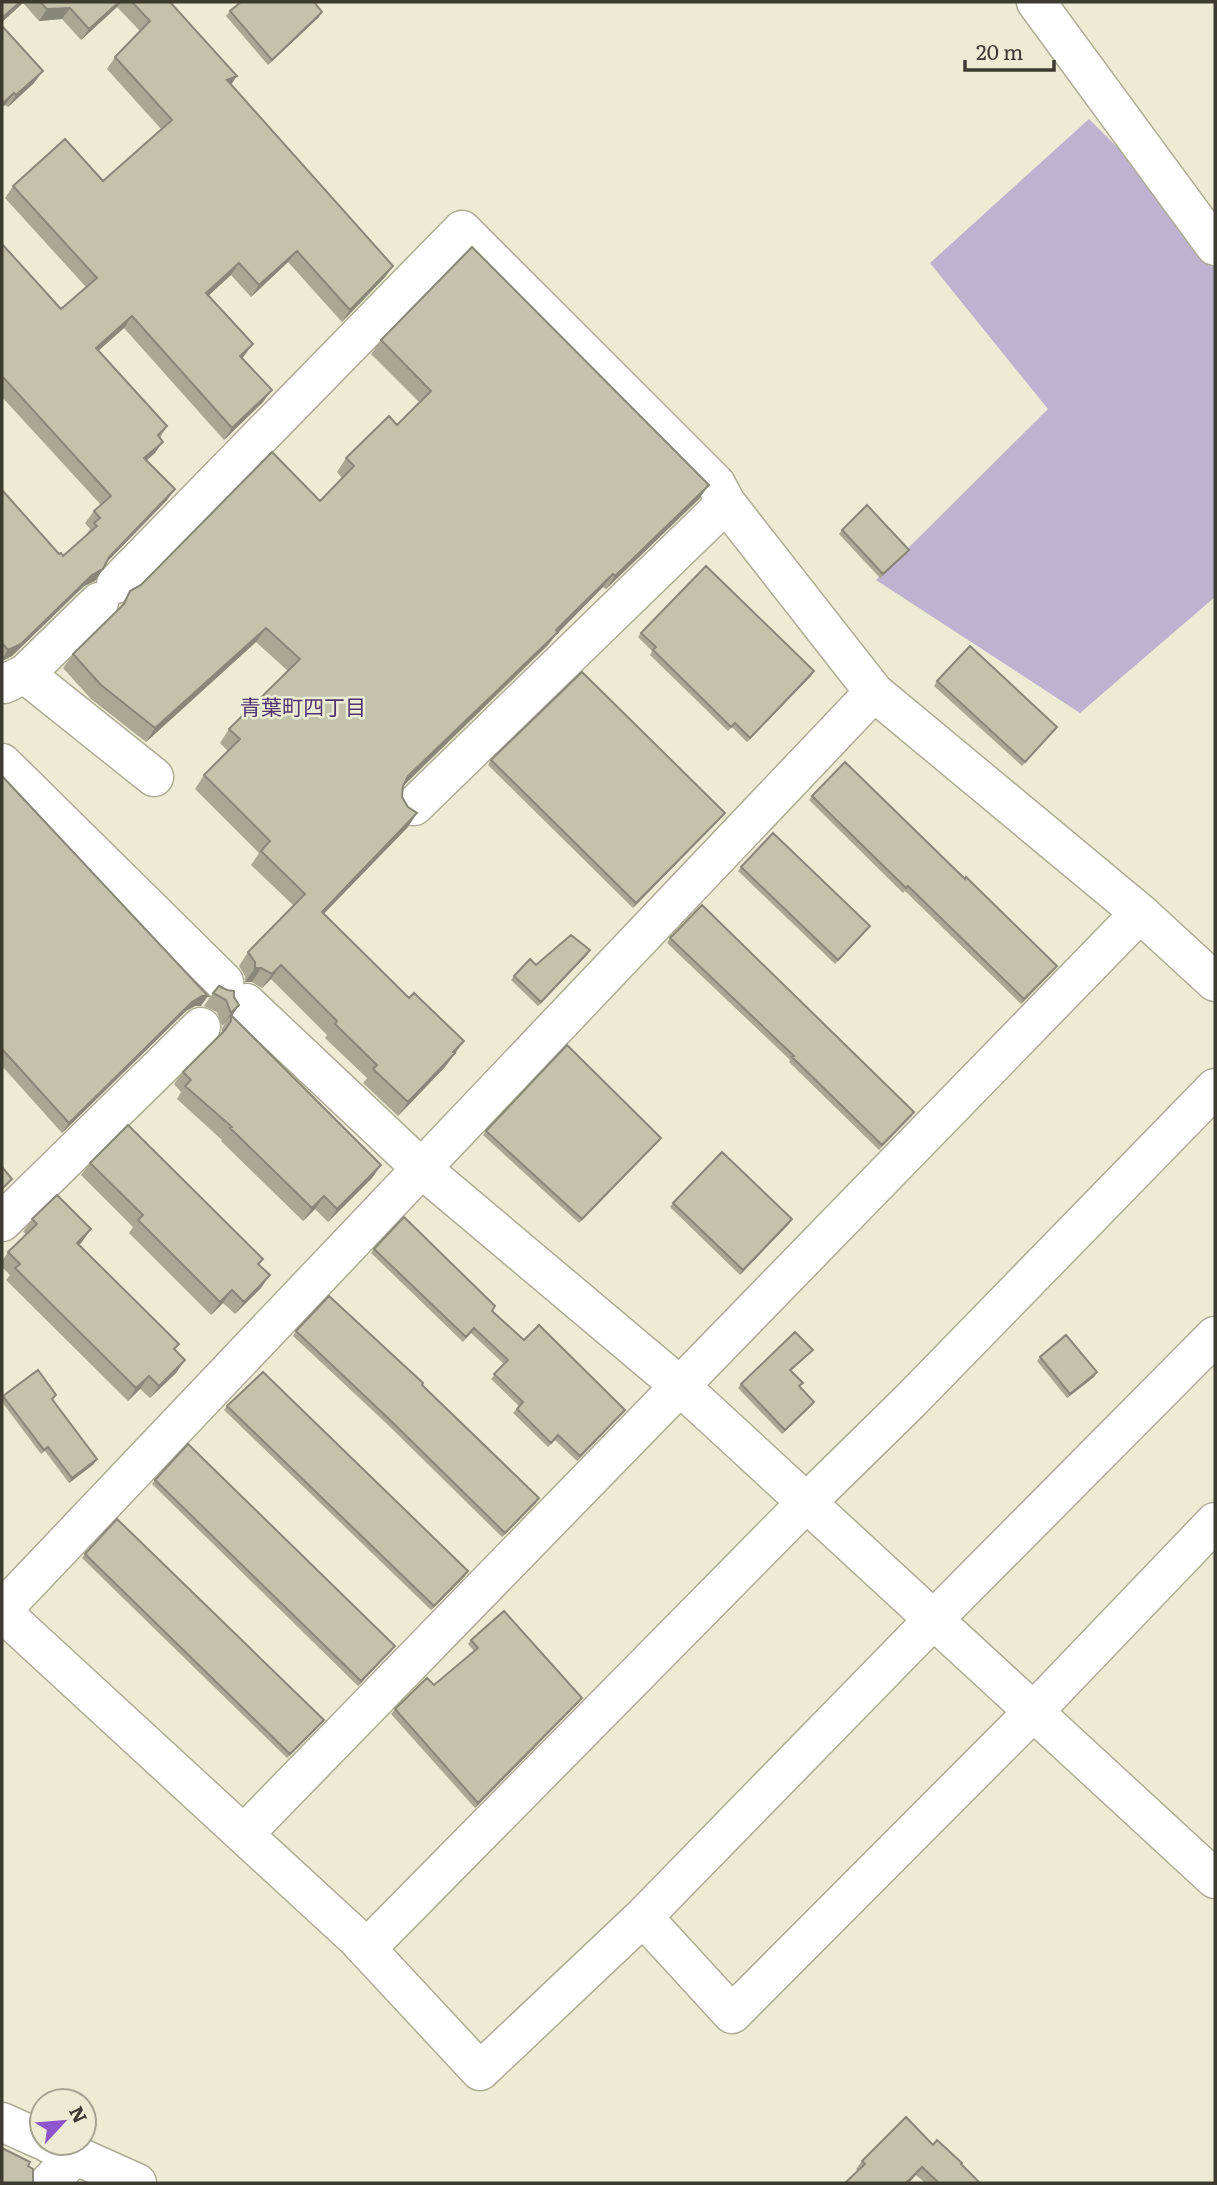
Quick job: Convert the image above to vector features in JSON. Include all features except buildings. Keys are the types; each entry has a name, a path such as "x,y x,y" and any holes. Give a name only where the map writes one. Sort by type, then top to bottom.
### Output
{"street":[{"path":"1035,2 1215,246"},
{"path":"154,777 14,679 108,593 462,230 716,484 726,503 874,692 1140,913 1215,982"},
{"path":"414,806 726,503"},
{"path":"874,692 2,1611 367,1948 911,1400 1215,1088"},
{"path":"2,763 235,992 421,1167 680,1386 1215,1879"},
{"path":"244,1834 1140,913"},
{"path":"2,1222 201,1027"},
{"path":"359,1941 480,2071 643,1917 1215,1336"},
{"path":"643,1917 732,2014 1034,1711 1215,1522"},
{"path":"2,2122 28,2134"},
{"path":"49,2183 53,2157"},
{"path":"79,2157 137,2183"}],"shaded area":[{"path":"1089,119 1215,245 1215,597 1080,713 876,580 1048,409 930,263"}],"district":[{"name":"青葉町四丁目","path":"303,708"}]}
